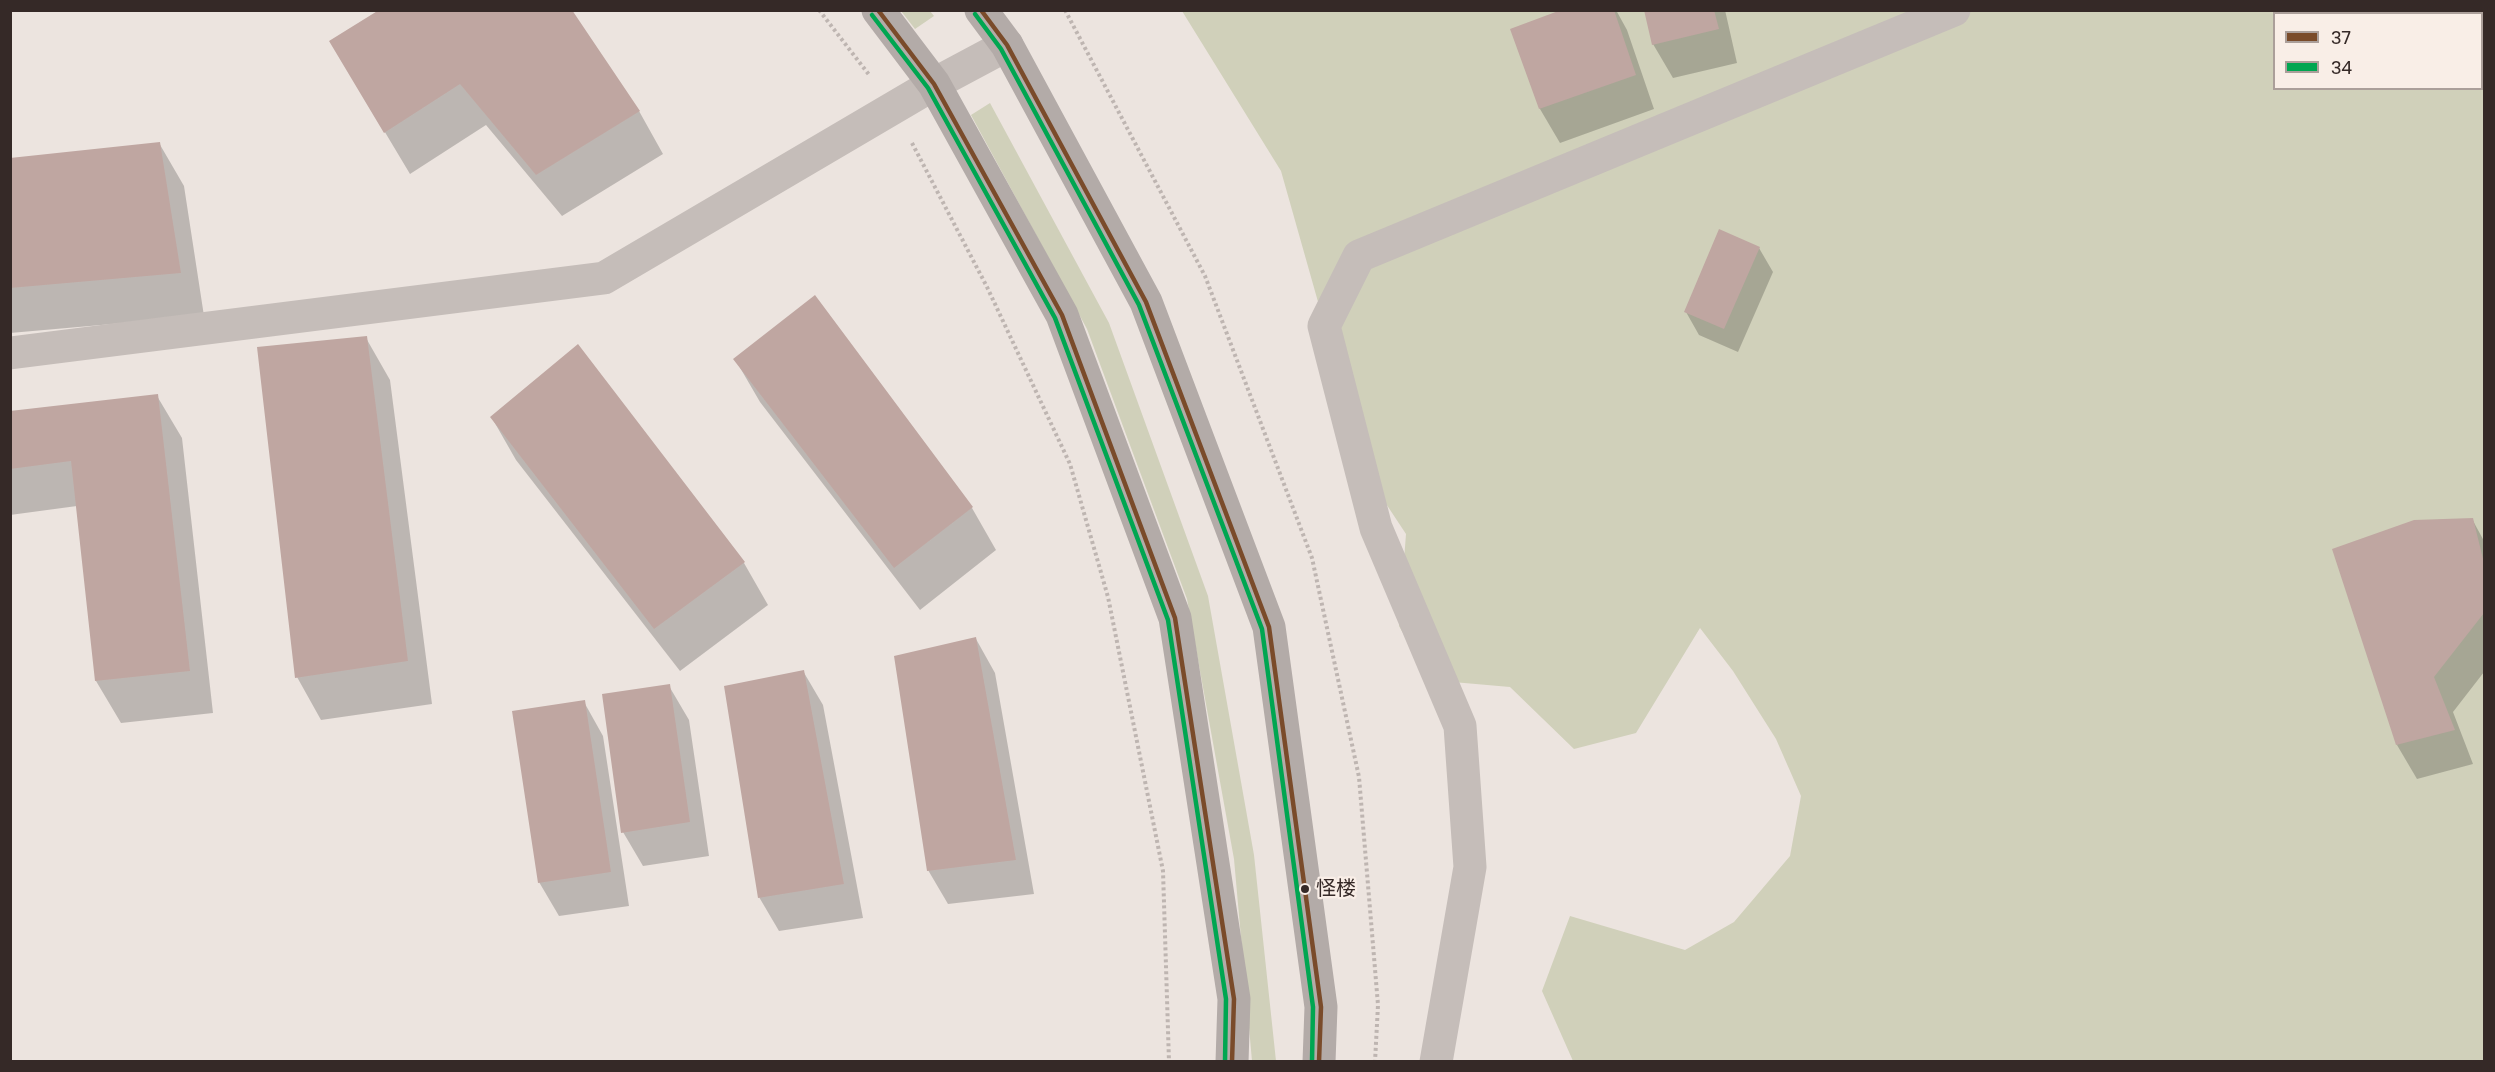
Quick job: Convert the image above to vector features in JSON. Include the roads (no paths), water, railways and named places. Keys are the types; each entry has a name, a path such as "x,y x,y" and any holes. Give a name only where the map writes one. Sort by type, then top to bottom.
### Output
{"main road":[{"path":"878,10 934,84 1062,315 1175,618 1234,999 1232,1062"},
{"path":"981,10 1007,45 1146,302 1269,627 1321,1007 1319,1062"}],"lane":[{"path":"1436,1062 1470,867 1460,726 1373,516 1324,326 1359,256 1953,10"},
{"path":"10,353 604,278 934,84 1007,45"}],"place":[{"name":"怪楼","path":"1305,889"}]}
